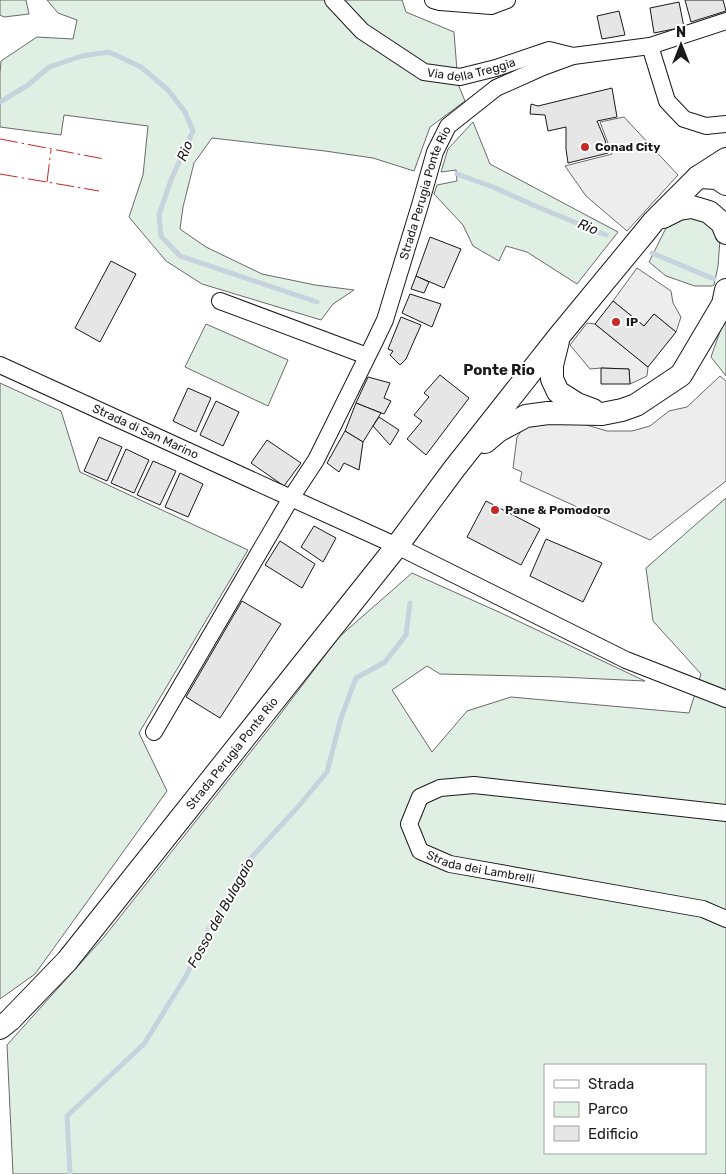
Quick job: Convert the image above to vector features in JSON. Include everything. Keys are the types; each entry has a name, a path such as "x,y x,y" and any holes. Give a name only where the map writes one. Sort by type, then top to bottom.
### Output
{"main road":[{"name":"Strada Perugia Ponte Rio","path":"0,1028 67,962 398,546 454,469 560,335 653,222 698,177 726,159"},
{"path":"698,177 717,178 726,184"},
{"name":"Strada Perugia Ponte Rio","path":"653,222 679,209 692,207 708,212 722,223 726,233"},
{"name":"Strada Perugia Ponte Rio","path":"454,469 498,431 526,416 548,413 602,414 636,405 680,375 723,304 726,290"},
{"name":"Strada Perugia Ponte Rio","path":"560,335 552,365 552,379 558,392 577,404 602,414"}],"street":[{"name":"Via della Treggia","path":"333,0 362,32 424,72 460,77 496,68 549,50 573,56"},
{"path":"433,0 491,6 507,0"},
{"name":"Strada Perugia Ponte Rio","path":"154,732 291,498 316,460 385,320 435,152 448,126 496,88 543,67 573,56 650,46 726,21"},
{"path":"650,46 667,100 684,119 706,126 726,124"},
{"path":"220,301 367,356"},
{"name":"Strada di San Marino","path":"0,365 291,498"},
{"path":"291,498 398,546 626,660 726,698"},
{"name":"Strada dei Lambrelli","path":"726,813 474,785 440,788 420,797 409,824 420,851 450,864 703,909 726,919"}],"green space":[{"path":"0,0 26,0 29,14 4,17 0,15"},
{"path":"47,0 402,0 406,12 454,32 458,84 465,101 430,127 414,171 373,158 212,138 194,163 183,207 180,229 206,247 262,274 315,285 354,290 333,304 321,320 202,284 166,261 129,217 143,175 148,126 64,115 61,135 0,127 1,61 37,37 73,39 77,20 58,13"},
{"path":"473,122 490,164 618,232 577,284 527,252 506,246 499,261 473,246 463,225 434,194 437,185 457,181 456,170 441,172 448,149"},
{"path":"686,213 711,221 720,240 718,266 714,285 712,286 695,286 666,276 649,262 669,222"},
{"path":"726,314 726,376 711,357"},
{"path":"206,324 288,360 268,406 185,367"},
{"path":"0,383 61,411 80,472 248,550 139,733 167,791 35,974 0,999"},
{"path":"726,498 726,1174 13,1174 7,1045 104,937 272,725 339,637 412,573 645,681 440,674 427,666 392,690 432,752 467,711 511,697 689,713 701,674 653,621 646,568"}],"shaded area":[{"path":"624,117 678,175 627,231 586,196 565,166 612,154 600,122"},
{"path":"637,268 671,291 673,303 681,317 676,332 654,314 644,326 613,301"},
{"path":"587,323 595,324 648,367 647,376 630,384 629,369 590,369 570,345"},
{"path":"720,376 726,381 726,481 650,540 520,481 522,472 513,468 517,437 525,426 547,423 580,423 607,431 632,431 650,426 669,411 687,407"}],"building":[{"path":"685,0 723,0 726,11 691,22"},
{"path":"679,2 684,27 654,33 650,8"},
{"path":"619,11 625,35 602,39 597,16"},
{"path":"612,88 617,117 597,121 608,153 568,163 566,127 548,131 545,115 530,114 531,104 538,106"},
{"path":"430,237 461,249 444,288 416,276"},
{"path":"111,261 136,274 100,342 75,328"},
{"path":"416,276 429,282 424,293 411,289"},
{"path":"410,294 441,304 432,327 402,313"},
{"path":"613,301 644,326 654,314 676,332 648,367 595,324"},
{"path":"401,317 421,325 406,359 400,365 390,355 393,351 388,349"},
{"path":"601,368 629,369 630,384 601,384"},
{"path":"440,375 469,398 426,455 407,439 422,421 414,415 429,397 424,393"},
{"path":"368,377 390,383 384,398 391,401 384,414 356,403"},
{"path":"188,388 211,398 196,432 173,421"},
{"path":"216,401 239,412 223,446 200,435"},
{"path":"356,403 381,413 363,442 345,431"},
{"path":"379,417 399,430 390,445 373,426"},
{"path":"345,431 363,442 359,470 344,463 339,472 327,463"},
{"path":"99,437 122,447 107,481 84,471"},
{"path":"267,440 301,463 284,486 251,463"},
{"path":"126,449 149,460 134,493 111,483"},
{"path":"153,461 176,471 160,505 137,495"},
{"path":"180,473 203,484 188,517 165,507"},
{"path":"486,501 540,529 521,565 467,537"},
{"path":"314,526 336,538 323,562 301,547"},
{"path":"546,539 602,563 583,602 530,576"},
{"path":"280,541 315,564 302,588 265,565"},
{"path":"242,601 281,624 220,718 186,697"}],"waterway":[{"name":"Rio","path":"0,102 28,85 49,67 82,56 109,52 141,67 168,90 185,112 193,131 171,180 159,215 161,236 180,256 317,302"},
{"name":"Rio","path":"457,174 493,187 606,235"},
{"name":"Rio","path":"652,253 714,279"},
{"name":"Fosso del Bulagaio","path":"70,1174 67,1116 144,1044 186,976 210,927 250,859 327,772 341,718 356,678 385,662 406,635 410,603"}],"power":[{"path":"0,139 104,159"},
{"path":"47,182 51,150"},
{"path":"0,174 99,191"}],"place":[{"name":"Conad City","path":"585,147"},
{"name":"IP","path":"616,322"},
{"name":"Pane & Pomodoro","path":"495,510"}],"district":[{"name":"Ponte Rio","path":"499,370"}]}
